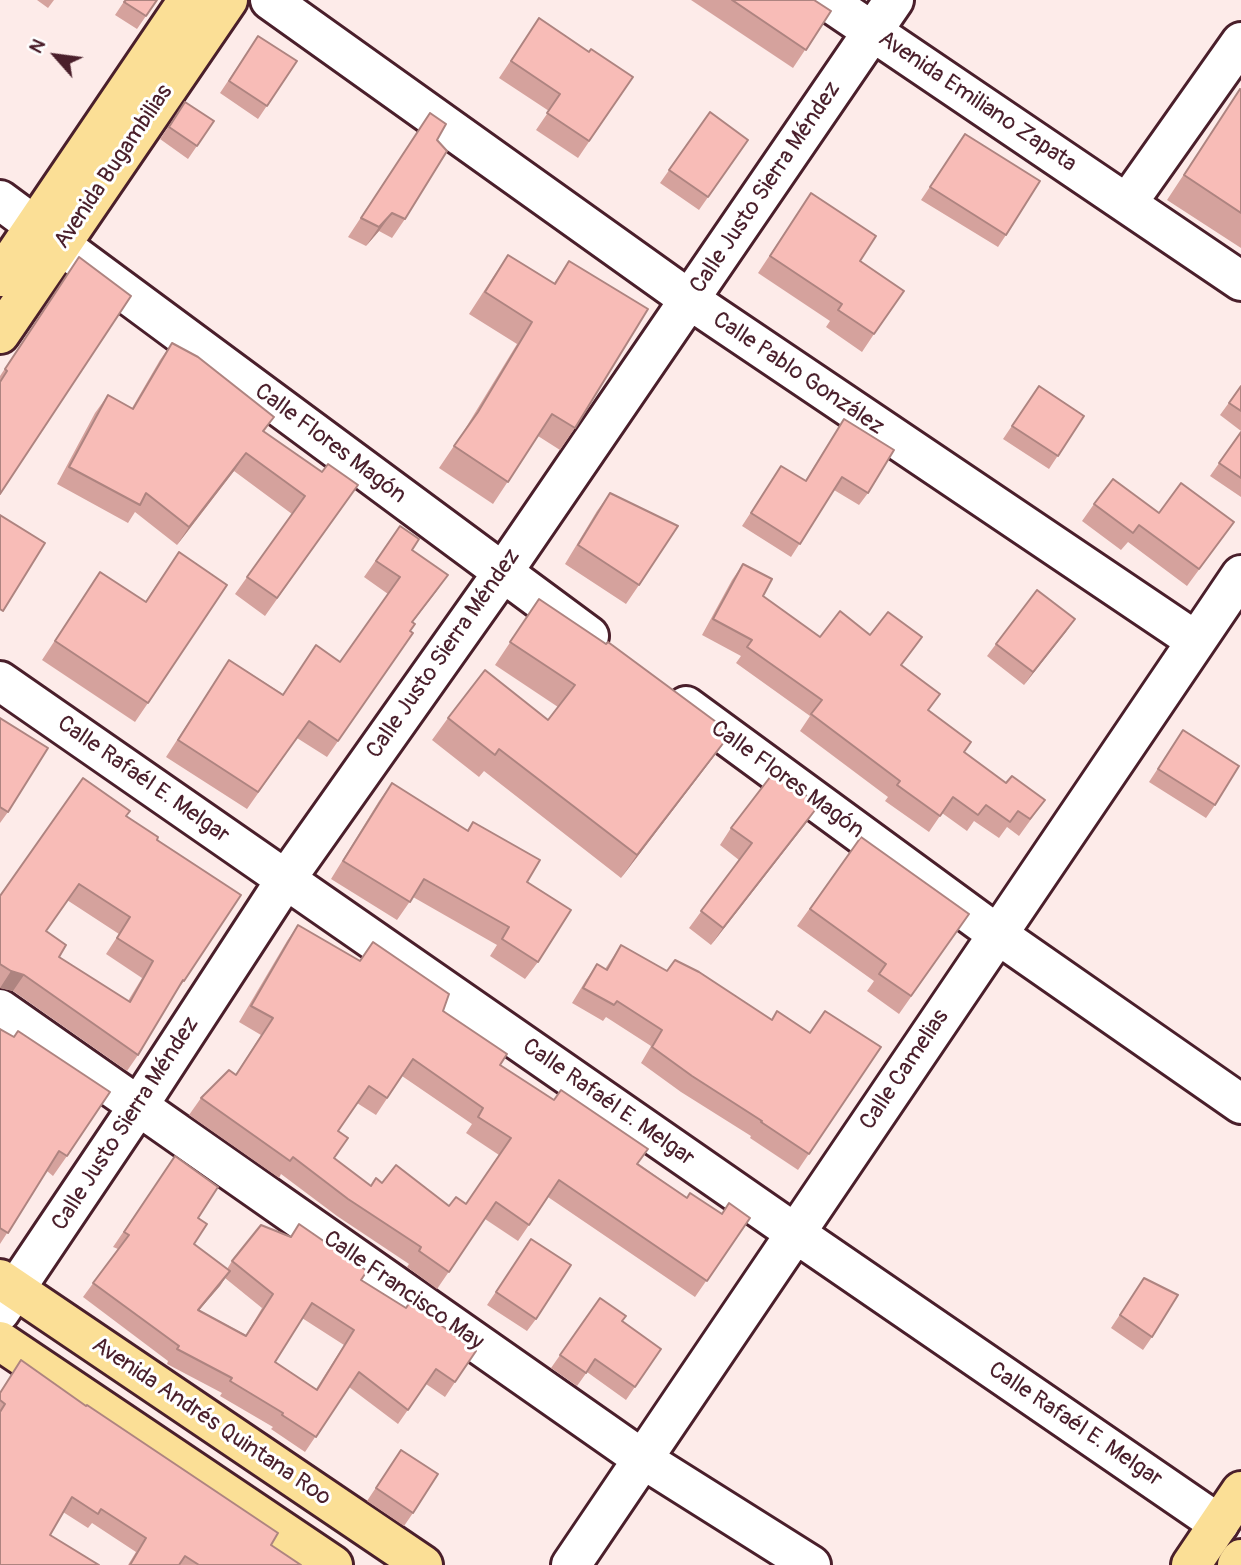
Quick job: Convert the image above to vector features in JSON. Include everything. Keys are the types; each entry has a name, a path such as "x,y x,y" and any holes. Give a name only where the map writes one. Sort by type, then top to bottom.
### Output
{"main road":[{"name":"Avenida Bugambilias","path":"0,334 49,234 188,0"},
{"name":"Avenida Bugambilias","path":"0,277 49,234 228,0"},
{"name":"Avenida Andrés Quintana Roo","path":"6,1294 423,1565"},
{"path":"0,1340 333,1565"},
{"path":"1191,1565 1241,1491"},
{"path":"1237,1565 1241,1559"}],"street":[{"name":"Calle Pablo González","path":"270,0 690,300 1196,641"},
{"name":"Avenida Emiliano Zapata","path":"826,0 1241,281"},
{"name":"Calle Justo Sierra Méndez","path":"6,1294 139,1105 286,879 503,572 894,0"},
{"path":"1128,202 1241,42"},
{"name":"Calle Flores Magón","path":"0,200 615,654"},
{"name":"Calle Camelias","path":"571,1565 1241,575"},
{"name":"Calle Rafaél E. Melgar","path":"0,681 794,1233 1219,1524"},
{"name":"Calle Flores Magón","path":"660,687 997,934 1241,1104"},
{"name":"Calle Francisco May","path":"0,1009 641,1458 811,1565"}],"building":[{"path":"157,0 146,16 124,2"},
{"path":"732,0 814,0 831,11 806,50"},
{"path":"539,18 589,52 591,49 633,77 589,141 547,113 560,94 511,61"},
{"path":"258,36 297,61 267,106 229,81"},
{"path":"1241,90 1241,213 1184,175"},
{"path":"185,102 214,121 197,146 169,127"},
{"path":"710,112 748,140 708,197 669,170"},
{"path":"430,113 446,124 437,140 447,151 405,219 392,213 379,227 361,218"},
{"path":"965,134 1040,181 1006,235 930,187"},
{"path":"811,193 876,236 860,261 904,291 874,334 838,310 842,304 770,256"},
{"path":"508,255 555,284 569,261 648,309 575,428 552,414 508,482 454,446 478,412 532,322 485,292"},
{"path":"79,257 131,296 0,494 0,382 7,371 5,369"},
{"path":"172,343 198,357 274,417 263,431 322,472 328,464 358,485 277,598 247,577 305,496 246,453 189,527 146,493 140,505 69,467 108,395 133,409"},
{"path":"1039,386 1084,416 1058,456 1012,426"},
{"path":"1241,386 1241,411 1229,403"},
{"path":"844,419 894,450 868,493 842,477 800,544 751,513 781,466 806,481"},
{"path":"1241,432 1241,478 1219,463"},
{"path":"1113,479 1159,513 1181,483 1234,522 1199,569 1139,525 1133,533 1094,504"},
{"path":"610,493 678,526 639,585 578,545"},
{"path":"0,515 45,543 3,611 0,609"},
{"path":"400,526 419,539 412,550 448,575 412,622 415,624 410,631 413,633 338,741 309,721 258,792 178,740 229,660 283,695 316,645 340,662 400,577 376,561"},
{"path":"179,552 227,585 148,703 55,641 100,572 146,602"},
{"path":"743,564 772,579 763,596 820,637 840,611 870,635 888,612 922,637 901,665 940,694 928,710 971,742 964,752 1006,783 1012,776 1045,800 1030,819 1018,811 1010,822 986,805 978,815 953,797 940,816 897,785 900,781 811,714 822,700 747,647 752,640 713,619"},
{"path":"1037,590 1075,619 1033,672 996,644"},
{"path":"539,599 606,644 608,642 731,733 637,855 499,749 495,755 448,718 485,670 548,720 575,685 510,642"},
{"path":"0,718 48,748 8,812 0,807"},
{"path":"1183,730 1239,766 1215,805 1158,769"},
{"path":"774,772 819,805 723,928 701,911 752,843 731,828"},
{"path":"83,778 130,811 126,816 158,837 157,840 241,895 183,980 138,1055 24,975 0,964 0,896","holes":["79,884 130,917 117,938 153,961 130,1002 59,957 66,945 46,931"]},
{"path":"392,783 468,831 473,822 540,860 527,882 571,910 538,962 502,939 509,927 424,879 410,902 343,861"},
{"path":"861,837 969,914 911,996 879,974 886,964 810,909"},
{"path":"298,925 360,961 373,942 449,994 443,1011 507,1054 500,1065 554,1100 561,1090 648,1149 637,1164 687,1198 690,1193 722,1214 729,1203 750,1218 707,1281 559,1180 529,1225 496,1202 449,1272 419,1251 421,1247 348,1199 293,1157 290,1161 201,1098 229,1070 236,1075 273,1018 251,1006","holes":["413,1059 483,1108 478,1117 511,1138 466,1204 456,1197 449,1206 396,1165 382,1183 376,1178 371,1186 334,1158 348,1138 338,1131 369,1086 387,1098"]},
{"path":"621,945 667,971 675,960 699,972 772,1020 777,1011 810,1033 825,1011 881,1047 809,1154 652,1047 662,1030 617,1001 614,1005 583,988 597,964 607,970"},
{"path":"0,1029 14,1037 18,1031 110,1092 67,1156 59,1151 8,1233 0,1228"},
{"path":"175,1156 218,1187 198,1218 207,1224 194,1244 230,1271 198,1310 246,1336 273,1294 232,1261 261,1225 291,1237 299,1224 367,1271 361,1280 406,1308 410,1302 476,1351 455,1382 436,1369 408,1410 359,1372 316,1437 282,1415 283,1413 230,1381 232,1378 177,1349 179,1346 93,1283 129,1235 124,1232","holes":["312,1303 354,1330 317,1390 275,1362"]},
{"path":"531,1239 571,1265 536,1319 496,1292"},
{"path":"1144,1278 1178,1295 1152,1337 1120,1315"},
{"path":"600,1298 626,1316 622,1321 661,1349 635,1387 595,1359 586,1373 560,1355"},
{"path":"21,1360 278,1533 271,1545 301,1565 199,1565 185,1556 179,1565 130,1565 146,1538 101,1509 98,1514 72,1497 50,1535 99,1565 0,1565 0,1412 5,1404 0,1400 0,1393"},
{"path":"401,1450 438,1474 413,1513 376,1488"}]}
